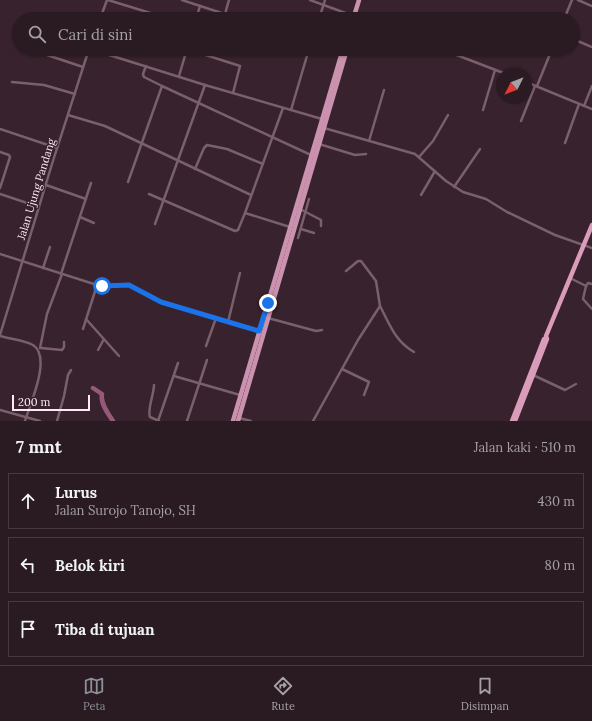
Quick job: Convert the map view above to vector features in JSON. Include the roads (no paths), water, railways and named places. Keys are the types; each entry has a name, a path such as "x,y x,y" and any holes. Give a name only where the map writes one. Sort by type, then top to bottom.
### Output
{"highway":[{"path":"512,421 527,384 533,375 546,336 592,226"},
{"path":"515,421 540,346 546,336"}],"main road":[{"path":"355,12 359,0"},
{"path":"233,421 240,396 268,318 270,304 290,227 298,208 311,155 341,56"},
{"path":"238,420 259,331 270,304 344,56"}],"street":[{"path":"103,12 108,0 147,12"},
{"path":"182,0 219,12"},
{"path":"226,12 229,0"},
{"path":"310,0 342,12"},
{"path":"322,12 325,0"},
{"path":"567,12 572,0"},
{"path":"578,0 592,6"},
{"path":"198,12 200,6"},
{"path":"580,42 592,47"},
{"path":"50,56 83,67"},
{"name":"Jalan Ujung Pandang","path":"0,336 57,148 87,56"},
{"path":"113,56 322,119"},
{"path":"179,76 185,56"},
{"path":"209,56 240,66 233,93"},
{"path":"291,110 307,56"},
{"path":"459,56 495,70 484,110"},
{"path":"521,121 549,56"},
{"path":"146,66 143,74 144,77 311,155"},
{"path":"12,82 44,85 75,94"},
{"path":"532,84 592,109"},
{"path":"155,224 198,103 206,85"},
{"path":"128,182 162,86"},
{"path":"584,106 592,86"},
{"path":"369,141 384,90"},
{"path":"565,143 579,104"},
{"path":"149,194 236,232 245,213 283,108"},
{"path":"68,115 102,125 251,195"},
{"path":"419,157 432,142 448,115"},
{"path":"323,128 419,157 454,187 465,193 486,199 507,212 555,235 592,248"},
{"path":"0,129 57,148"},
{"path":"318,144 355,155 366,154"},
{"path":"195,169 204,148 208,145 228,149 263,164"},
{"path":"454,187 480,149"},
{"path":"0,152 8,154 10,157 0,188"},
{"path":"421,194 435,171"},
{"path":"0,173 4,174"},
{"path":"40,348 47,314 91,183"},
{"path":"46,185 86,199"},
{"path":"0,194 39,207"},
{"path":"298,238 309,199"},
{"path":"298,208 321,220 321,226"},
{"path":"245,213 290,227"},
{"path":"80,217 94,223"},
{"path":"300,229 314,233"},
{"path":"43,268 50,246"},
{"path":"0,254 97,285 129,285 158,301 259,331"},
{"path":"346,271 361,260 376,281 380,306 396,338 404,346 414,352"},
{"path":"228,322 240,273"},
{"path":"570,278 586,286"},
{"path":"592,284 588,283 586,286 583,299 592,309"},
{"path":"83,329 97,285"},
{"path":"313,421 358,340 380,306"},
{"path":"206,346 216,318"},
{"path":"268,318 316,331 322,330"},
{"path":"86,319 119,356"},
{"path":"0,336 30,344 36,348 40,354 41,369 25,421"},
{"path":"98,350 104,338"},
{"path":"36,348 62,350 64,347 64,342"},
{"path":"187,421 207,360"},
{"path":"154,385 148,413 150,417 159,421 178,363"},
{"path":"342,369 368,381 369,383 364,395"},
{"path":"57,421 68,374 71,370"},
{"path":"533,375 564,390 576,384"},
{"path":"174,376 240,396"},
{"path":"0,410 40,421"},
{"path":"238,420 251,421"}],"waterway":[{"path":"93,388 102,394 103,405 113,421"}]}
